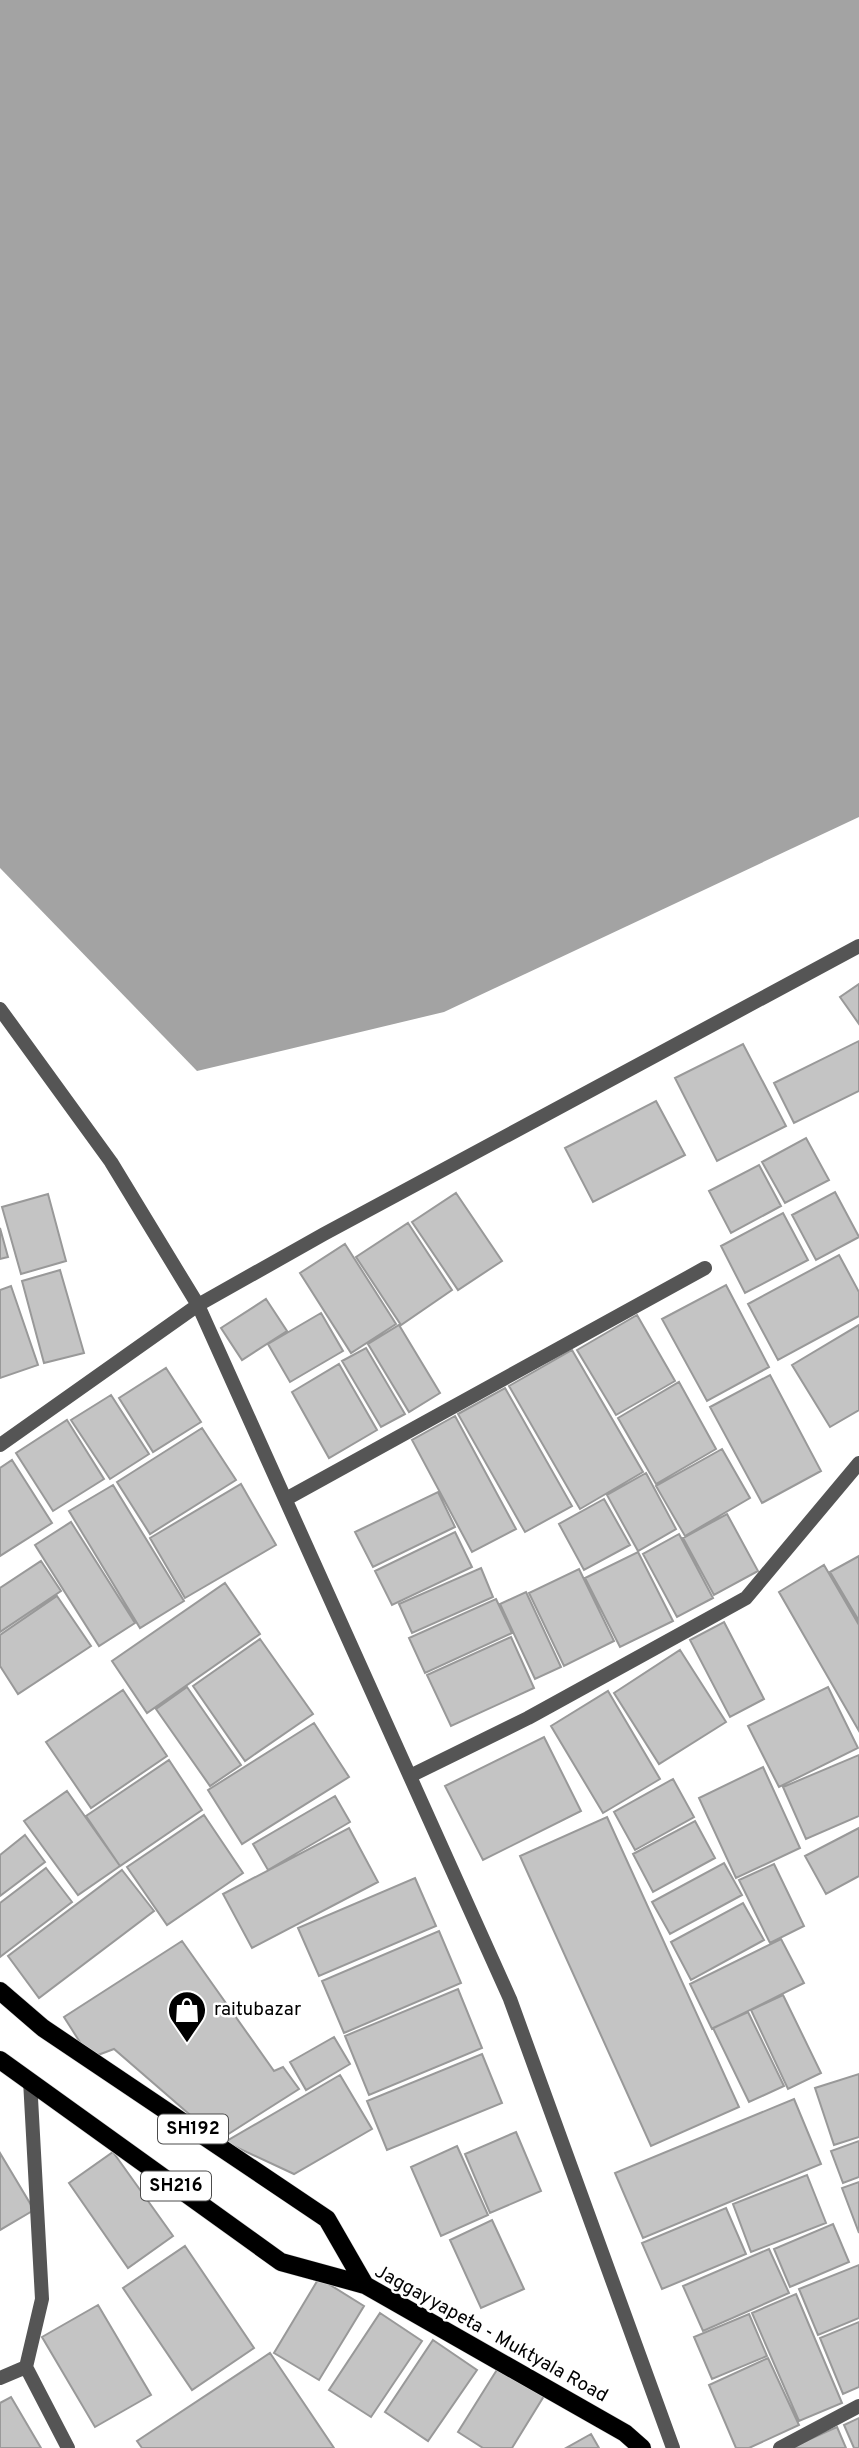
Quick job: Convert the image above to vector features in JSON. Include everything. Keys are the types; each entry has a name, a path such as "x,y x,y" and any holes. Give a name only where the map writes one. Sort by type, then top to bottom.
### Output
{"main road":[{"name":"SH192","path":"0,1991 43,2028 327,2219 365,2285"},
{"name":"Jaggayyapeta - Muktyala Road","path":"0,2060 281,2262 365,2285 625,2433 642,2448"}],"street":[{"path":"0,1445 198,1305 324,1234 859,946"},
{"path":"0,1009 111,1162 198,1305 510,1998 673,2448"},
{"path":"286,1499 705,1268"},
{"path":"411,1776 540,1711 746,1598 859,1464"},
{"path":"30,2080 42,2299 26,2367 68,2448"},
{"path":"0,2378 26,2367"},
{"path":"780,2448 859,2406"}],"shaded area":[{"path":"0,0 859,0 859,817 444,1012 197,1071 0,868"}],"building":[{"path":"859,984 859,1024 840,997"},
{"path":"859,1041 859,1091 794,1123 774,1083"},
{"path":"743,1044 786,1126 717,1161 675,1078"},
{"path":"656,1101 685,1155 593,1202 565,1148"},
{"path":"806,1138 829,1180 785,1203 762,1162"},
{"path":"759,1165 781,1206 731,1233 709,1191"},
{"path":"835,1192 859,1237 816,1260 792,1215"},
{"path":"456,1193 502,1261 458,1290 412,1222"},
{"path":"48,1194 66,1261 21,1274 2,1207"},
{"path":"783,1213 808,1260 745,1293 721,1246"},
{"path":"408,1223 452,1290 401,1325 356,1257"},
{"path":"0,1228 8,1257 0,1259"},
{"path":"345,1244 396,1324 351,1353 300,1273"},
{"path":"839,1255 859,1292 859,1316 778,1360 748,1304"},
{"path":"60,1270 84,1353 44,1363 22,1281"},
{"path":"726,1285 769,1367 707,1401 662,1319"},
{"path":"11,1286 38,1365 0,1378 0,1290"},
{"path":"266,1299 287,1331 242,1360 221,1328"},
{"path":"321,1313 343,1351 290,1382 268,1344"},
{"path":"637,1315 675,1381 616,1415 577,1350"},
{"path":"399,1325 440,1393 409,1412 368,1344"},
{"path":"859,1325 859,1410 830,1427 792,1365"},
{"path":"366,1348 405,1414 381,1427 342,1361"},
{"path":"572,1350 643,1472 580,1509 509,1386"},
{"path":"339,1364 377,1430 329,1458 292,1392"},
{"path":"166,1368 201,1422 153,1452 119,1398"},
{"path":"770,1375 821,1471 762,1503 710,1407"},
{"path":"679,1382 716,1449 656,1484 618,1418"},
{"path":"505,1388 572,1506 525,1532 458,1414"},
{"path":"111,1395 149,1454 110,1479 71,1420"},
{"path":"455,1416 516,1529 472,1552 412,1440"},
{"path":"67,1420 104,1479 53,1511 16,1453"},
{"path":"202,1428 236,1480 150,1534 117,1482"},
{"path":"722,1449 750,1498 685,1536 656,1486"},
{"path":"12,1460 52,1523 0,1556 0,1468"},
{"path":"646,1473 676,1529 638,1551 607,1495"},
{"path":"241,1484 276,1545 185,1598 150,1538"},
{"path":"113,1485 184,1601 140,1628 69,1511"},
{"path":"438,1492 455,1527 373,1567 355,1532"},
{"path":"604,1499 630,1545 584,1570 559,1524"},
{"path":"727,1514 758,1571 714,1595 683,1538"},
{"path":"71,1522 135,1623 99,1646 35,1545"},
{"path":"455,1532 472,1567 392,1605 375,1571"},
{"path":"679,1534 713,1598 677,1617 643,1554"},
{"path":"638,1552 673,1621 620,1647 585,1578"},
{"path":"859,1556 859,1621 830,1572"},
{"path":"41,1561 61,1591 0,1632 0,1588"},
{"path":"824,1565 859,1625 859,1731 779,1592"},
{"path":"481,1568 493,1597 412,1633 399,1604"},
{"path":"579,1569 614,1641 564,1666 529,1593"},
{"path":"225,1583 260,1634 147,1713 112,1661"},
{"path":"526,1592 561,1667 535,1679 500,1604"},
{"path":"57,1596 91,1646 18,1694 0,1666 0,1635"},
{"path":"496,1599 512,1633 425,1673 409,1638"},
{"path":"724,1622 764,1699 730,1717 690,1640"},
{"path":"511,1637 534,1688 451,1726 427,1675"},
{"path":"260,1639 313,1714 245,1761 193,1686"},
{"path":"680,1650 726,1722 659,1764 614,1693"},
{"path":"187,1687 241,1765 210,1786 156,1709"},
{"path":"828,1687 858,1748 779,1787 748,1726"},
{"path":"123,1690 167,1756 91,1808 46,1742"},
{"path":"608,1691 660,1779 603,1813 551,1726"},
{"path":"314,1723 349,1777 242,1844 208,1790"},
{"path":"544,1737 581,1811 483,1860 445,1786"},
{"path":"859,1755 859,1816 806,1839 783,1787"},
{"path":"169,1760 202,1810 120,1866 86,1816"},
{"path":"763,1767 800,1848 736,1878 699,1798"},
{"path":"673,1779 694,1817 635,1850 614,1812"},
{"path":"67,1791 120,1866 78,1895 24,1821"},
{"path":"335,1796 350,1822 268,1870 253,1844"},
{"path":"204,1815 243,1873 167,1925 127,1867"},
{"path":"607,1817 739,2107 651,2146 520,1856"},
{"path":"695,1821 715,1858 653,1892 633,1854"},
{"path":"349,1828 378,1882 252,1948 223,1894"},
{"path":"859,1828 859,1876 826,1894 805,1856"},
{"path":"25,1835 45,1862 0,1896 0,1855"},
{"path":"724,1863 742,1895 670,1934 652,1902"},
{"path":"774,1864 804,1926 770,1943 739,1880"},
{"path":"46,1868 72,1902 0,1957 0,1903"},
{"path":"122,1870 154,1911 39,1998 8,1956"},
{"path":"415,1878 436,1926 319,1976 298,1928"},
{"path":"743,1903 764,1940 691,1980 671,1942"},
{"path":"439,1931 461,1983 344,2033 322,1981"},
{"path":"781,1939 804,1983 712,2029 690,1984"},
{"path":"182,1941 274,2071 283,2067 299,2089 219,2140 114,2049 90,2058 64,2017"},
{"path":"458,1989 482,2048 369,2095 345,2036"},
{"path":"783,1995 821,2073 788,2089 751,2010"},
{"path":"748,2012 784,2086 749,2102 713,2028"},
{"path":"334,2037 350,2064 306,2090 290,2062"},
{"path":"482,2054 502,2103 387,2150 367,2101"},
{"path":"859,2074 859,2137 834,2145 815,2088"},
{"path":"340,2075 372,2129 294,2174 225,2142"},
{"path":"794,2099 821,2164 643,2238 615,2173"},
{"path":"516,2132 541,2191 490,2213 465,2154"},
{"path":"859,2141 859,2177 843,2183 831,2151"},
{"path":"457,2146 488,2215 441,2236 411,2167"},
{"path":"113,2152 173,2236 128,2268 69,2183"},
{"path":"0,2153 34,2210 0,2230"},
{"path":"807,2175 826,2223 751,2252 733,2204"},
{"path":"859,2182 859,2233 842,2188"},
{"path":"726,2208 746,2254 662,2289 642,2243"},
{"path":"492,2220 524,2289 481,2308 450,2240"},
{"path":"833,2224 849,2262 790,2287 774,2249"},
{"path":"185,2246 254,2348 192,2390 123,2288"},
{"path":"769,2249 789,2293 703,2331 683,2286"},
{"path":"859,2265 859,2318 818,2335 799,2289"},
{"path":"319,2278 364,2306 319,2380 274,2353"},
{"path":"796,2294 842,2403 799,2421 752,2313"},
{"path":"98,2305 151,2395 95,2427 42,2337"},
{"path":"380,2313 422,2341 371,2417 329,2390"},
{"path":"749,2314 767,2356 712,2379 694,2337"},
{"path":"859,2322 859,2387 843,2394 820,2338"},
{"path":"433,2340 477,2370 428,2441 385,2412"},
{"path":"270,2353 334,2448 142,2448 137,2441"},
{"path":"768,2358 799,2425 749,2448 736,2448 709,2385"},
{"path":"498,2368 544,2396 512,2448 483,2448 458,2432"},
{"path":"11,2397 41,2448 0,2448 0,2403"},
{"path":"859,2418 859,2448 854,2448 844,2425"},
{"path":"837,2427 846,2448 790,2448"},
{"path":"591,2434 599,2448 566,2448"}],"place":[{"name":"raitubazar","path":"187,2044"}]}
